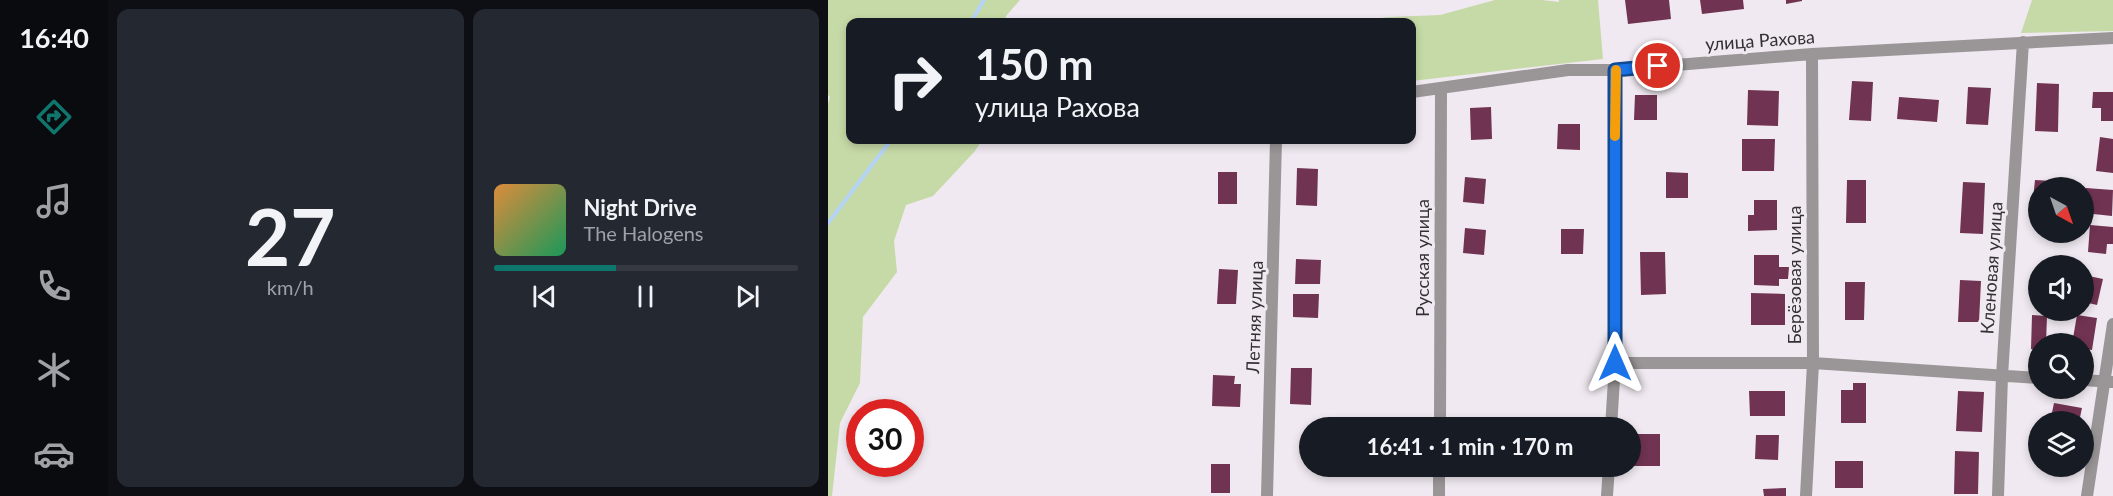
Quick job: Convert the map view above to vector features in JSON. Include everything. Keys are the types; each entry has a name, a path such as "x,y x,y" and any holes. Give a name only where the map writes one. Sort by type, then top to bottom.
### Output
{"street":[{"name":"улица Рахова","path":"1416,91 1568,70 1615,70 1812,54 2113,38"},
{"name":"Кленовая улица","path":"1998,496 2002,376 2023,42"},
{"name":"Берёзовая улица","path":"1806,496 1813,363 1812,54"},
{"path":"1612,417 1615,363 1615,70"},
{"name":"Русская улица","path":"1440,417 1441,88"},
{"name":"Летняя улица","path":"1267,496 1276,144"},
{"path":"2087,496 2109,382 2113,324"},
{"path":"1615,363 1813,363 2028,377"},
{"path":"2094,381 2109,382"},
{"path":"1439,477 1439,496"},
{"path":"1607,496 1608,477"}],"green space":[{"path":"828,0 1020,0 1006,18 846,18 846,144 979,144 933,196 906,205 894,241 897,272 863,317 860,383 852,399 846,399 846,411 840,423 832,496 828,496 828,104 830,97 828,95"},
{"path":"1495,0 1559,2 1559,0 1598,0 1603,59 1416,81 1416,18 1380,18 1440,15"},
{"path":"2032,0 2113,0 2113,31 2021,33"}],"building":[{"path":"1625,0 1669,0 1671,19 1628,24"},
{"path":"1700,0 1743,0 1744,9 1702,14"},
{"path":"1786,0 1802,0 1802,1 1786,4"},
{"path":"1852,81 1873,82 1871,121 1849,120"},
{"path":"2037,83 2059,84 2058,132 2035,131"},
{"path":"1968,87 1991,88 1988,125 1966,124"},
{"path":"1748,90 1779,91 1778,126 1747,125"},
{"path":"2093,92 2113,92 2113,121 2101,121 2101,108 2092,108"},
{"path":"1635,95 1657,95 1657,120 1634,120"},
{"path":"1899,97 1939,100 1937,122 1897,119"},
{"path":"1491,107 1492,139 1471,140 1470,108"},
{"path":"1558,124 1580,124 1580,150 1557,149"},
{"path":"2100,137 2113,139 2113,173 2096,171"},
{"path":"1742,139 1775,139 1774,171 1742,171"},
{"path":"1297,168 1318,169 1317,206 1296,205"},
{"path":"1218,172 1237,172 1237,204 1218,204"},
{"path":"1666,172 1688,173 1688,198 1666,198"},
{"path":"1465,177 1486,179 1484,204 1463,202"},
{"path":"1847,180 1866,180 1866,223 1846,223"},
{"path":"1963,182 1985,183 1983,234 1960,233"},
{"path":"2094,189 2113,190 2112,216 2094,214"},
{"path":"1754,200 1777,200 1777,230 1748,231 1748,215 1754,215"},
{"path":"2094,225 2113,227 2113,244 2107,244 2106,254 2088,252 2089,243 2094,243"},
{"path":"1465,228 1486,230 1484,255 1463,253"},
{"path":"1561,229 1584,229 1583,254 1561,254"},
{"path":"1640,252 1665,252 1666,294 1641,295"},
{"path":"1754,255 1779,255 1779,267 1789,267 1788,279 1779,279 1779,286 1754,285"},
{"path":"1296,259 1321,260 1320,284 1295,284"},
{"path":"1219,269 1238,270 1236,304 1217,304"},
{"path":"2094,277 2103,279 2097,305 2094,304"},
{"path":"1960,280 1981,281 1979,322 1958,322"},
{"path":"1845,282 1865,282 1864,320 1845,320"},
{"path":"1751,293 1785,294 1785,325 1751,325"},
{"path":"1293,294 1319,294 1318,318 1293,317"},
{"path":"2094,318 2097,318 2094,337 2094,333 2074,333 2076,321 2094,321"},
{"path":"2032,321 2047,321 2046,333 2031,333"},
{"path":"1291,368 1312,368 1311,405 1290,404"},
{"path":"1213,375 1235,376 1234,384 1241,384 1240,407 1212,406"},
{"path":"1853,383 1866,383 1866,423 1841,423 1841,390 1853,390"},
{"path":"1749,391 1785,391 1785,416 1750,416"},
{"path":"1958,391 1984,392 1982,432 1956,431"},
{"path":"2054,403 2082,408 2081,411 2052,411"},
{"path":"1641,434 1660,434 1660,466 1641,466"},
{"path":"1756,435 1779,435 1778,460 1755,459"},
{"path":"1955,451 1979,452 1978,494 1954,494"},
{"path":"1835,461 1863,461 1863,488 1835,488"},
{"path":"1211,464 1230,464 1230,493 1211,493"},
{"path":"1786,488 1786,496 1764,496 1763,489"}],"waterway":[{"path":"973,18 984,0"},
{"path":"828,223 888,144"}],"slow traffic":[{"path":"1615,136 1616,70"}],"route":[{"path":"1615,363 1615,70 1658,66"}]}
